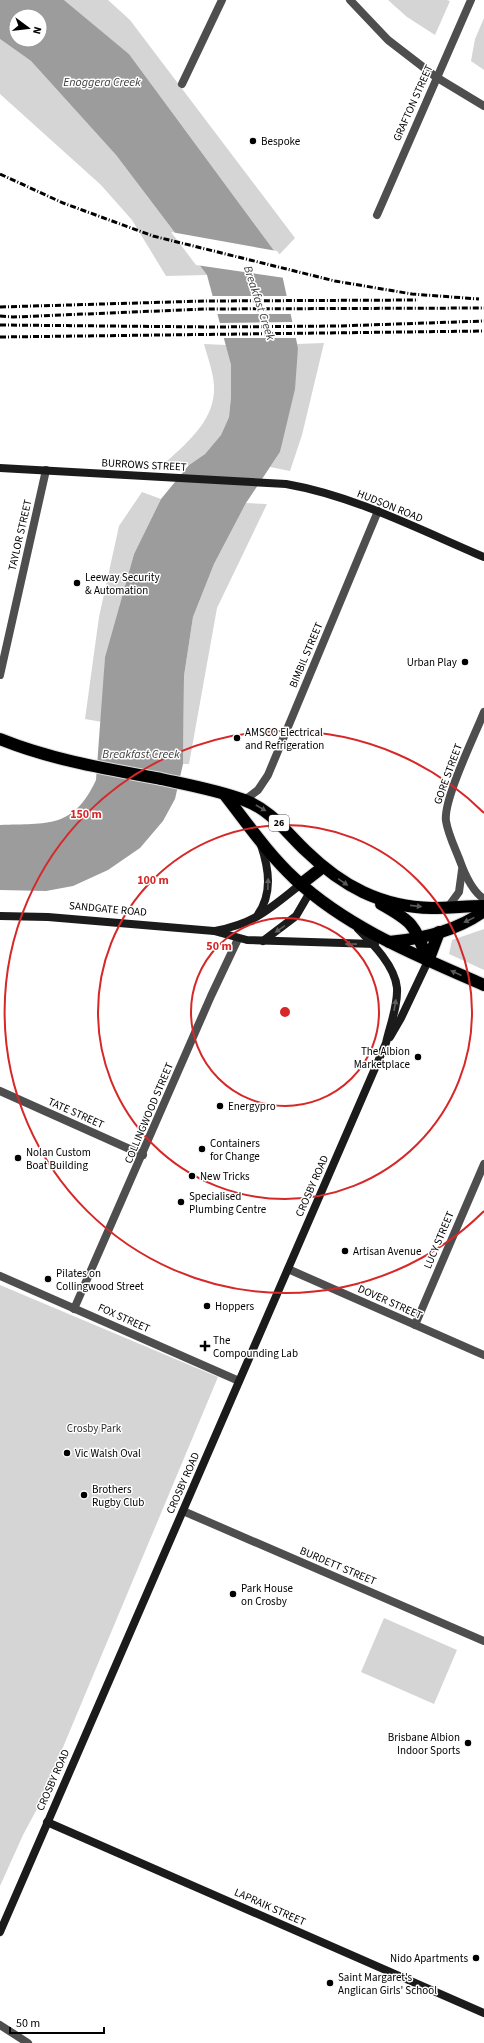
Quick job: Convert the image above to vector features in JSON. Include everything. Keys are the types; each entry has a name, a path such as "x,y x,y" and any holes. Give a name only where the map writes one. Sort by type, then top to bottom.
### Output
{"highway":[{"name":"26","path":"0,738 55,758 186,784 245,800 271,814 323,867 345,884 365,894 404,905 448,907 484,906"},
{"name":"26","path":"225,795 281,865 305,888 349,919 389,942 428,961 484,985"},
{"path":"305,888 323,867"},
{"path":"365,894 406,918 413,926 428,961"},
{"name":"SANDGATE ROAD","path":"389,942 419,938 439,932 470,920 484,911"},
{"path":"428,961 439,932"}],"street":[{"path":"182,84 222,0"},
{"path":"350,0 388,40 436,77 484,106"},
{"name":"GRAFTON STREET","path":"377,215 470,0"},
{"name":"BURROWS STREET","path":"0,468 286,484"},
{"name":"TAYLOR STREET","path":"0,675 46,470"},
{"name":"HUDSON ROAD","path":"286,484 314,489 378,511 484,558"},
{"name":"BIMBIL STREET","path":"245,800 258,790 268,774 378,511"},
{"name":"GORE STREET","path":"484,712 446,809 447,824 462,867 471,885 484,899"},
{"path":"254,920 264,904 268,886 267,865 259,838"},
{"name":"GORE STREET","path":"448,907 460,890 462,867"},
{"path":"263,941 296,916 305,888"},
{"name":"SANDGATE ROAD","path":"214,932 241,926 254,920 305,888"},
{"name":"SANDGATE ROAD","path":"0,916 48,917 214,932 238,939 263,941 372,944 389,942"},
{"name":"CROSBY ROAD","path":"349,919 372,944 392,972 396,986 396,1001 386,1043"},
{"name":"COLLINGWOOD STREET","path":"74,1309 143,1155 211,996 238,939 241,926"},
{"name":"CROSBY ROAD","path":"0,1932 386,1043 401,1018 428,961"},
{"name":"TATE STREET","path":"0,1091 143,1155"},
{"name":"LUCY STREET","path":"415,1325 484,1164"},
{"name":"DOVER STREET","path":"288,1270 484,1355"},
{"name":"FOX STREET","path":"0,1276 239,1381"},
{"name":"BURDETT STREET","path":"182,1511 484,1641"},
{"name":"LAPRAIK STREET","path":"47,1822 484,2013"},
{"path":"0,2025 28,2043"}],"green space":[{"path":"64,0 108,0 130,20 295,238 278,256 129,54"},
{"path":"388,0 450,1 435,35 407,17"},
{"path":"484,18 484,70 471,61 475,39"},
{"path":"0,39 8,45 8,48 13,48 31,61 116,155 207,275 166,276 132,220 101,185 0,94"},
{"path":"324,343 302,435 290,471 270,467 280,452 298,348 297,344"},
{"path":"204,344 226,345 231,365 231,397 229,417 221,435 205,454 189,465 163,465 196,433 203,424 212,404 214,386 211,368"},
{"path":"142,492 161,499 134,554 105,657 102,722 85,719 99,617 119,526"},
{"path":"246,503 267,504 217,608 189,764 183,764 184,676 193,617 214,564"},
{"path":"484,929 484,970 449,954 452,940"},
{"name":"Brothers Rugby Club","path":"0,1285 218,1377 38,1807 23,1835 0,1886"},
{"path":"384,1618 457,1650 434,1704 361,1672"}],"water":[{"name":"Breakfast Creek","path":"0,0 64,0 129,54 278,256 298,348 295,389 280,452 246,503 214,564 193,617 184,676 183,764 175,799 163,821 140,848 108,870 73,886 46,891 0,890 0,825 45,823 68,815 78,807 87,796 96,780 105,657 134,554 161,499 189,465 205,454 221,435 229,417 231,397 231,365 207,275 116,155 31,61 13,48 48,48 48,8 8,8 8,45 0,39"}],"pier":[{"path":"171,232 277,251 280,255 285,278 196,265"},
{"path":"211,296 289,296 293,314 216,314"},
{"path":"294,322 298,338 223,338 218,323"}],"railway":[{"path":"0,174 63,203 153,236 335,281 412,294 479,299"},
{"path":"0,307 205,301 418,300"},
{"path":"0,316 13,317 205,309 484,308"},
{"path":"0,325 215,327 339,326 484,321"},
{"path":"0,337 484,331"}],"place":[{"name":"Bespoke","path":"253,141"},
{"name":"Leeway Security & Automation","path":"77,583"},
{"name":"Urban Play","path":"465,662"},
{"name":"AMSCO Electrical and Refrigeration","path":"237,738"},
{"name":"The Albion Marketplace","path":"418,1057"},
{"name":"Energypro","path":"220,1106"},
{"name":"Containers for Change","path":"202,1149"},
{"name":"Nolan Custom Boat Building","path":"18,1158"},
{"name":"New Tricks","path":"192,1176"},
{"name":"Specialised Plumbing Centre","path":"181,1202"},
{"name":"Artisan Avenue","path":"345,1251"},
{"name":"Pilates on Collingwood Street","path":"48,1279"},
{"name":"Hoppers","path":"207,1306"},
{"name":"The Compounding Lab","path":"205,1346"},
{"name":"Vic Walsh Oval","path":"67,1453"},
{"name":"Brothers Rugby Club","path":"84,1495"},
{"name":"Park House on Crosby","path":"233,1594"},
{"name":"Brisbane Albion Indoor Sports","path":"468,1743"},
{"name":"Nido Apartments","path":"476,1958"},
{"name":"Saint Margaret's Anglican Girls' School","path":"330,1983"}],"water label":[{"name":"Enoggera Creek","path":"102,82"}],"park label":[{"name":"Crosby Park","path":"94,1428"}]}
